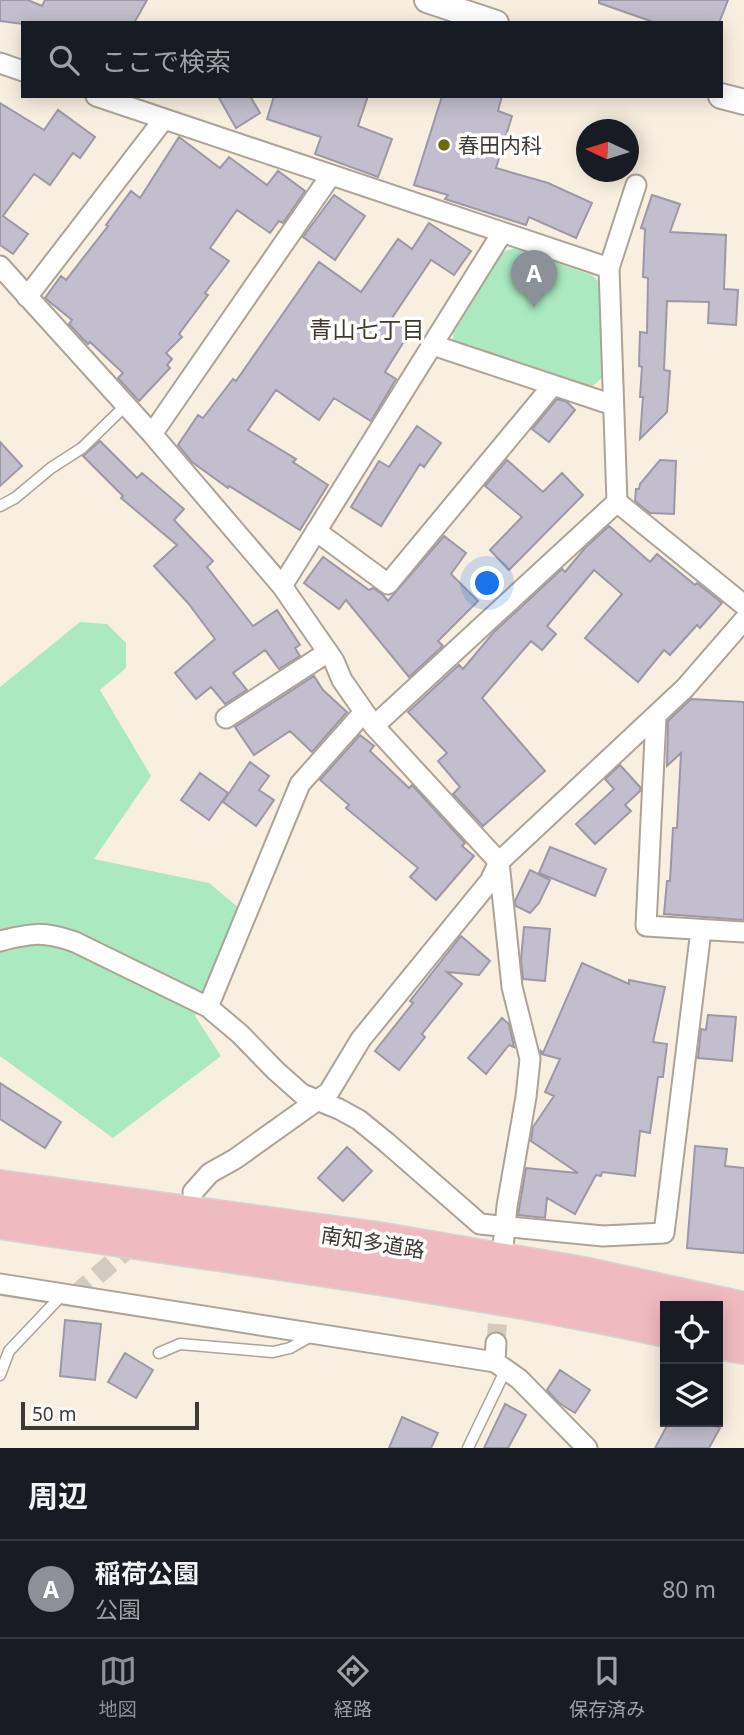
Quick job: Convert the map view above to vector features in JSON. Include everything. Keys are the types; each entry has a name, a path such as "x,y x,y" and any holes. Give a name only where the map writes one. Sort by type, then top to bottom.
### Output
{"highway":[{"name":"南知多道路","path":"0,1189 372,1240 584,1276 744,1311"},
{"name":"南知多道路","path":"0,1220 367,1275 584,1311 660,1327"},
{"path":"723,1341 744,1345"}],"street":[{"path":"427,0 490,21"},
{"path":"0,63 21,70"},
{"path":"723,97 744,102"},
{"path":"102,98 609,268"},
{"path":"27,297 163,119"},
{"path":"152,434 331,176"},
{"path":"636,185 609,268 618,502 744,605"},
{"path":"282,586 502,233"},
{"path":"0,267 152,434 282,586 328,652 342,680 369,719 499,862 512,987 530,1059 503,1237"},
{"path":"433,345 613,405"},
{"path":"316,531 388,584 553,385"},
{"path":"208,1007 300,784 369,719 618,502"},
{"path":"193,1192 210,1173 235,1159 330,1092 361,1039 490,881 499,862 685,688 744,620"},
{"path":"226,718 328,652"},
{"path":"656,716 646,926 744,932"},
{"path":"0,941 28,934 52,934 75,942 208,1007 302,1094 359,1120 480,1224 503,1237 603,1236 664,1233 701,930"},
{"path":"0,1284 316,1333 499,1358 587,1448"}],"lane":[{"path":"0,506 15,498 51,468 82,448 126,405"},
{"path":"0,1374 9,1350 64,1293"},
{"path":"159,1353 180,1344 273,1352 290,1348 316,1333"},
{"path":"468,1448 499,1358"}],"green space":[{"path":"514,248 592,275 599,282 602,378 589,389 455,344 452,334 503,252"},
{"path":"80,622 107,624 126,643 126,668 100,690 151,776 94,859 209,883 239,908 195,1016 221,1056 113,1138 0,1056 0,687"}],"building":[{"path":"0,0 28,0 42,6 45,0 147,0 135,21 21,21 21,24 0,21"},
{"path":"599,0 728,0 720,21 650,21 599,3"},
{"path":"219,98 251,98 260,113 236,128"},
{"path":"273,98 367,98 358,126 392,139 378,177 315,154 321,137 267,119"},
{"path":"441,98 501,98 498,111 512,116 496,168 548,183 592,203 576,238 529,217 526,225 445,199 448,195 414,185"},
{"path":"0,103 44,130 58,110 95,137 80,158 73,153 50,185 34,174 3,216 28,234 13,254 0,245"},
{"path":"179,137 220,168 229,157 267,185 278,171 305,191 283,223 279,221 270,233 237,210 210,248 229,261 179,334 182,337 166,353 172,359 167,365 170,368 139,401 118,378 123,373 90,342 88,344 69,324 72,320 45,298 61,276 66,280 131,191 140,198"},
{"path":"334,195 365,216 335,260 303,237"},
{"path":"652,195 680,204 670,232 726,235 724,289 738,290 736,325 708,323 709,302 667,301 664,370 670,371 667,412 640,439 643,397 640,397 640,332 647,333 648,278 643,277 645,229 641,228"},
{"path":"429,223 471,251 454,275 431,260 392,318 411,330 385,372 396,379 371,421 334,398 319,420 276,390 248,430 296,459 293,462 328,485 300,530 229,486 228,488 192,462 178,445 198,415 203,418 233,379 236,381 319,262 361,292 398,239 412,249"},
{"path":"557,399 567,402 575,410 549,442 532,429"},
{"path":"417,426 441,443 424,467 420,464 381,526 351,507 379,461 389,467"},
{"path":"100,441 137,478 142,473 184,509 174,520 213,561 207,567 253,626 277,610 300,645 295,648 300,656 279,669 265,650 233,673 247,690 225,704 211,687 196,699 175,673 215,639 188,603 154,566 177,545 121,498 123,496 83,456"},
{"path":"0,442 22,466 0,486"},
{"path":"507,460 543,492 562,473 583,495 509,570 490,550 522,517 485,486"},
{"path":"660,460 676,461 674,514 650,513 635,501 636,489 639,489 640,484"},
{"path":"609,526 650,562 657,554 722,603 700,628 697,625 670,655 664,650 638,682 585,638 622,594 594,570 547,626 556,634 542,650 531,641 482,698 545,771 483,826 453,794 460,787 438,761 447,753 408,712 459,665 463,669 494,632 562,569 565,572 585,548"},
{"path":"444,536 466,553 451,574 478,601 438,641 443,646 409,677 346,600 339,609 304,583 323,557 369,590 373,588 388,601"},
{"path":"314,676 323,690 347,712 312,752 290,731 254,755 235,727"},
{"path":"691,699 744,702 744,920 664,914 667,881 670,881 673,828 677,828 681,753 667,766 668,721"},
{"path":"360,735 374,746 370,751 409,788 412,785 465,843 462,846 474,856 436,900 410,877 418,868 346,808 349,805 320,780"},
{"path":"250,762 269,776 259,790 274,800 256,826 223,802"},
{"path":"620,765 640,787 640,791 625,805 631,811 595,844 576,824 614,789 605,779"},
{"path":"200,773 228,793 209,820 181,800"},
{"path":"550,847 606,869 595,896 539,873"},
{"path":"530,870 550,880 539,903 530,913 516,906 515,901"},
{"path":"524,927 550,929 545,981 523,979 521,959"},
{"path":"461,936 490,961 479,975 447,972 462,984 422,1034 425,1037 399,1070 375,1051"},
{"path":"582,963 629,984 629,980 665,987 653,1042 667,1044 663,1077 658,1077 650,1133 640,1131 635,1176 602,1172 601,1176 596,1175 575,1214 547,1198 545,1218 518,1215 526,1168 578,1173 531,1141 533,1127 554,1096 545,1092 560,1059 541,1054 541,1051 543,1053"},
{"path":"708,1015 736,1017 732,1061 698,1058 701,1029 706,1030"},
{"path":"502,1018 509,1024 514,1047 509,1045 486,1074 468,1058"},
{"path":"0,1083 61,1122 45,1148 0,1119"},
{"path":"695,1146 727,1149 725,1166 744,1168 744,1253 687,1248"},
{"path":"347,1147 372,1171 343,1201 318,1178"},
{"path":"65,1320 101,1324 95,1380 60,1376"},
{"path":"125,1353 153,1370 136,1398 108,1382"},
{"path":"560,1370 590,1390 575,1413 559,1403 547,1390"},
{"path":"505,1404 526,1415 508,1448 484,1448"},
{"path":"402,1417 438,1433 431,1448 389,1448"},
{"path":"666,1427 720,1428 709,1448 655,1448"}],"tunnel":[{"path":"75,1295 138,1240"},
{"path":"496,1343 500,1289"}],"place":[{"name":"春田内科","path":"444,145"},
{"name":"稲荷公園","path":"534,308"}],"district":[{"name":"青山七丁目","path":"367,329"}]}
